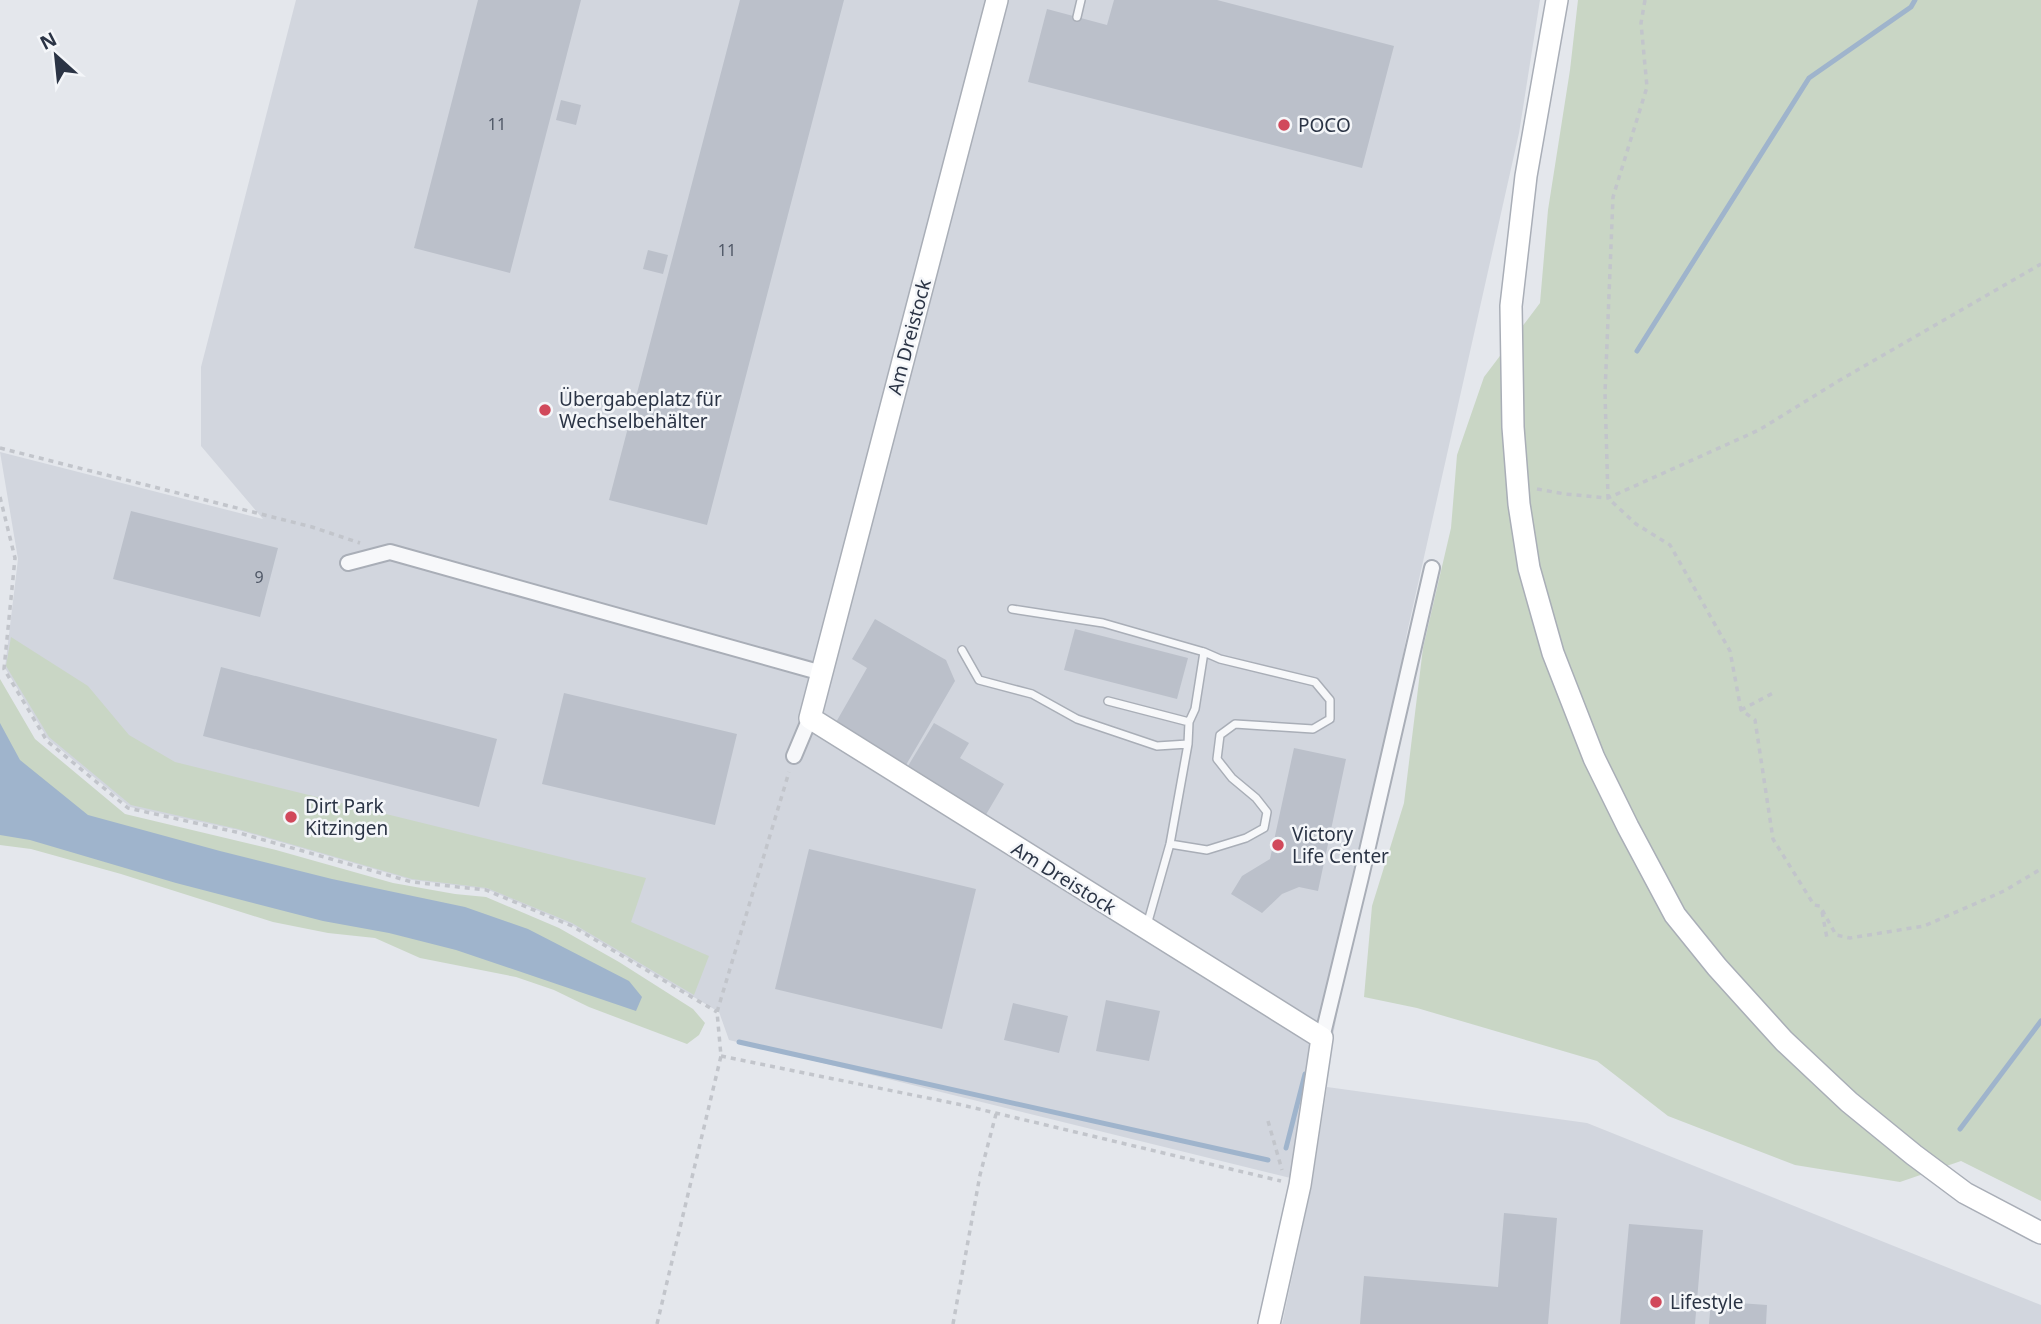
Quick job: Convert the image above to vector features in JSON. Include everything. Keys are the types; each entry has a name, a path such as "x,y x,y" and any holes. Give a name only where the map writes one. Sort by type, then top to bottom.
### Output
{"street":[{"name":"Am Dreistock","path":"997,0 810,718 1322,1038"},
{"path":"1557,0 1526,176 1511,306 1513,427 1529,568 1553,653 1594,758 1675,915 1717,967 1784,1041 1849,1102 1914,1155 1965,1193 2041,1233"},
{"path":"348,563 390,552 822,673"},
{"path":"1269,1324 1300,1185 1322,1038 1432,568"},
{"path":"794,756 810,718"}],"lane":[{"path":"1077,17 1081,0"},
{"path":"1012,609 1103,623 1220,659 1315,682 1330,700 1330,719 1313,729 1235,724 1220,735 1217,759 1232,778 1267,811 1264,828 1246,838 1207,850 1170,844"},
{"path":"962,650 979,680 1032,694 1077,719 1157,746 1188,744"},
{"path":"1146,929 1170,844 1188,744 1189,722 1195,709 1204,652"},
{"path":"1108,701 1189,722"}],"path":[{"path":"1645,0 1641,23 1647,87 1613,198 1605,393 1608,498 1636,524 1670,545 1730,651 1741,710 1755,720 1773,839 1814,905 1820,906"},
{"path":"1518,485 1565,494 1608,498 1759,430 2041,264"},
{"path":"0,448 312,527 390,552"},
{"path":"0,498 15,558 4,669 47,741 128,807 236,832 412,882 486,890 572,926 717,1012"},
{"path":"1741,710 1773,693"},
{"path":"657,1324 721,1056 717,1012 794,756"},
{"path":"1820,906 1836,935 1850,938 1924,926 2004,891 2041,869"},
{"path":"1820,906 1827,938"},
{"path":"721,1056 962,1105 1286,1182 1268,1121"},
{"path":"953,1324 980,1175 996,1113"}],"shaded area":[{"path":"296,0 1540,0 1519,133 1407,633 1331,1047 1311,1183 729,1040 719,1012 572,925 486,889 412,880 238,830 130,807 48,739 5,668 18,559 0,452 263,519 201,446 201,367"},
{"path":"1327,1087 1587,1123 2041,1305 2041,1324 1282,1324 1312,1184"}],"green space":[{"path":"1578,0 2041,0 2041,1201 1961,1161 1900,1182 1795,1165 1668,1116 1597,1061 1417,1008 1364,997 1372,906 1404,803 1423,648 1451,528 1457,455 1484,377 1540,303 1548,210"},
{"name":"Dirt Park Kitzingen","path":"11,637 88,686 129,735 175,762 646,878 631,922 709,956 694,995 572,923 487,888 412,879 238,829 131,805 49,737 6,666"},
{"path":"0,679 35,739 125,814 276,850 393,883 486,897 559,928 619,962 693,1009 705,1023 699,1035 687,1044 516,977 420,958 375,938 328,933 273,922 121,874 31,849 0,845"}],"water":[{"path":"0,723 20,760 88,815 332,879 465,907 528,929 629,981 642,997 636,1011 456,950 389,933 323,921 176,883 30,840 0,835"}],"building":[{"path":"478,0 581,0 510,273 414,248"},
{"path":"740,0 844,0 707,525 609,500"},
{"name":"POCO","path":"1114,0 1217,0 1394,46 1362,168 1028,82 1047,9 1107,25"},
{"path":"561,100 581,105 576,125 556,120"},
{"path":"648,250 668,255 663,274 643,269"},
{"path":"131,511 278,548 260,617 113,579"},
{"path":"875,619 946,660 955,681 906,765 835,724 867,668 852,659"},
{"path":"1075,629 1188,658 1177,699 1064,670"},
{"path":"221,667 497,739 479,807 203,736"},
{"path":"564,693 737,734 715,825 542,784"},
{"path":"934,723 969,743 960,758 1004,784 984,818 905,771"},
{"path":"1294,748 1346,759 1318,891 1299,887 1282,894 1262,913 1231,894 1242,876 1270,859"},
{"path":"809,849 976,889 942,1029 775,989"},
{"path":"1106,1000 1160,1011 1149,1061 1096,1051"},
{"path":"1013,1003 1068,1016 1059,1053 1004,1040"},
{"path":"1504,1213 1557,1218 1548,1324 1360,1324 1364,1276 1498,1287"},
{"path":"1629,1224 1703,1230 1695,1324 1620,1324"},
{"path":"1711,1301 1767,1305 1766,1324 1709,1324"}],"waterway":[{"path":"1637,351 1809,78 1911,7 1915,0"},
{"path":"1960,1129 2041,1021"},
{"path":"739,1042 1268,1160"},
{"path":"1286,1148 1305,1074"}],"place":[{"name":"POCO","path":"1284,125"},
{"name":"Übergabeplatz für Wechselbehälter","path":"545,410"},
{"name":"Dirt Park Kitzingen","path":"291,817"},
{"name":"Victory Life Center","path":"1278,845"},
{"name":"Lifestyle","path":"1656,1302"}]}
